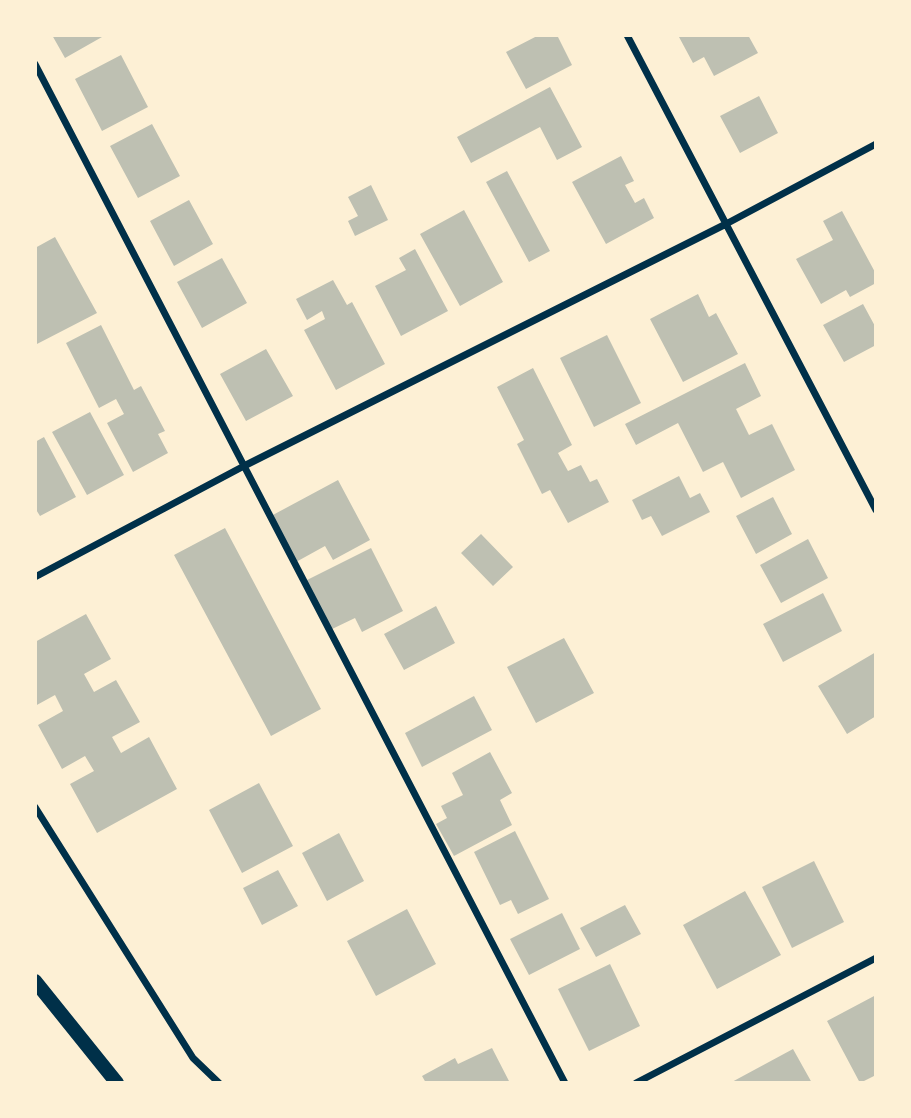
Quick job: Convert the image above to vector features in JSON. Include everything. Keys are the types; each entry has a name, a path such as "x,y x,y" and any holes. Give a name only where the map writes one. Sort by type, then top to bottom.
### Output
{"main road":[{"path":"35,981 117,1083"}],"street":[{"path":"627,35 876,510"},
{"path":"35,64 565,1083"},
{"path":"35,577 244,466 726,224 876,144"},
{"path":"35,807 193,1058 219,1083"},
{"path":"636,1083 876,957"}],"building":[{"path":"52,35 100,35 102,37 65,58"},
{"path":"539,35 557,35 572,65 526,89 506,52"},
{"path":"748,35 758,53 714,76 704,57 693,63 679,37"},
{"path":"121,55 148,107 102,131 75,79"},
{"path":"550,87 582,147 557,160 540,127 471,163 457,137"},
{"path":"759,96 778,133 740,153 720,116"},
{"path":"152,124 180,176 138,198 110,146"},
{"path":"621,156 634,181 625,185 635,203 644,198 654,218 606,244 572,182"},
{"path":"507,171 550,251 529,262 486,182"},
{"path":"371,185 388,220 355,236 348,221 358,216 348,197"},
{"path":"189,200 213,244 174,266 150,221"},
{"path":"464,210 503,282 460,306 420,234"},
{"path":"842,211 876,274 876,283 850,297 846,290 821,304 796,259 833,240 823,221"},
{"path":"55,237 97,313 35,345 35,248"},
{"path":"415,249 448,311 401,336 375,286 406,270 399,258"},
{"path":"222,258 247,303 202,328 177,282"},
{"path":"333,280 347,305 352,302 385,364 336,390 304,330 325,319 322,311 307,320 296,299"},
{"path":"698,294 709,317 716,313 738,354 683,382 650,319"},
{"path":"863,304 876,328 876,345 844,362 823,325"},
{"path":"101,325 134,390 141,386 165,431 158,434 168,453 133,472 107,423 124,414 116,399 99,408 66,343"},
{"path":"607,335 641,403 594,427 560,358"},
{"path":"266,349 293,396 246,421 220,374"},
{"path":"745,363 761,396 736,409 749,435 772,424 795,470 741,498 723,462 703,472 678,423 636,445 625,424"},
{"path":"533,368 572,445 558,453 568,471 581,465 590,482 597,479 609,502 568,523 550,490 542,494 517,444 524,440 497,387"},
{"path":"90,412 124,475 87,495 52,432"},
{"path":"44,437 76,497 40,516 35,508 35,442"},
{"path":"679,476 690,498 700,493 710,512 662,536 651,516 642,520 632,500"},
{"path":"338,480 370,540 333,560 325,546 296,562 271,516"},
{"path":"773,497 792,534 756,554 736,516"},
{"path":"225,528 321,709 271,736 174,555"},
{"path":"481,534 513,567 493,586 461,553"},
{"path":"808,539 828,578 781,603 760,565"},
{"path":"371,548 403,611 362,632 355,618 330,630 305,581"},
{"path":"823,593 842,631 783,662 763,624"},
{"path":"436,606 455,643 404,670 384,634"},
{"path":"86,614 111,659 84,674 94,692 116,680 140,722 112,737 121,753 149,737 177,789 97,833 70,784 94,771 85,756 62,769 38,725 63,711 55,695 35,706 35,642"},
{"path":"564,638 594,693 536,723 507,667"},
{"path":"876,652 876,716 847,734 818,686"},
{"path":"474,696 492,730 422,767 405,733"},
{"path":"490,752 512,793 500,800 512,825 454,856 436,824 447,818 441,806 463,795 452,773"},
{"path":"259,783 293,846 242,873 209,810"},
{"path":"515,831 549,899 518,914 511,900 500,905 474,852"},
{"path":"339,833 364,881 327,901 302,853"},
{"path":"814,861 844,922 792,948 762,887"},
{"path":"278,870 298,906 262,925 243,888"},
{"path":"745,891 781,955 717,989 683,925"},
{"path":"625,905 641,934 596,957 580,928"},
{"path":"407,909 436,964 376,996 347,941"},
{"path":"562,913 580,949 529,975 510,939"},
{"path":"610,964 640,1026 589,1051 558,989"},
{"path":"876,995 876,1080 874,1076 860,1083 827,1021"},
{"path":"492,1048 510,1083 426,1083 422,1076 455,1058 458,1064"},
{"path":"793,1049 812,1083 730,1083"}]}
